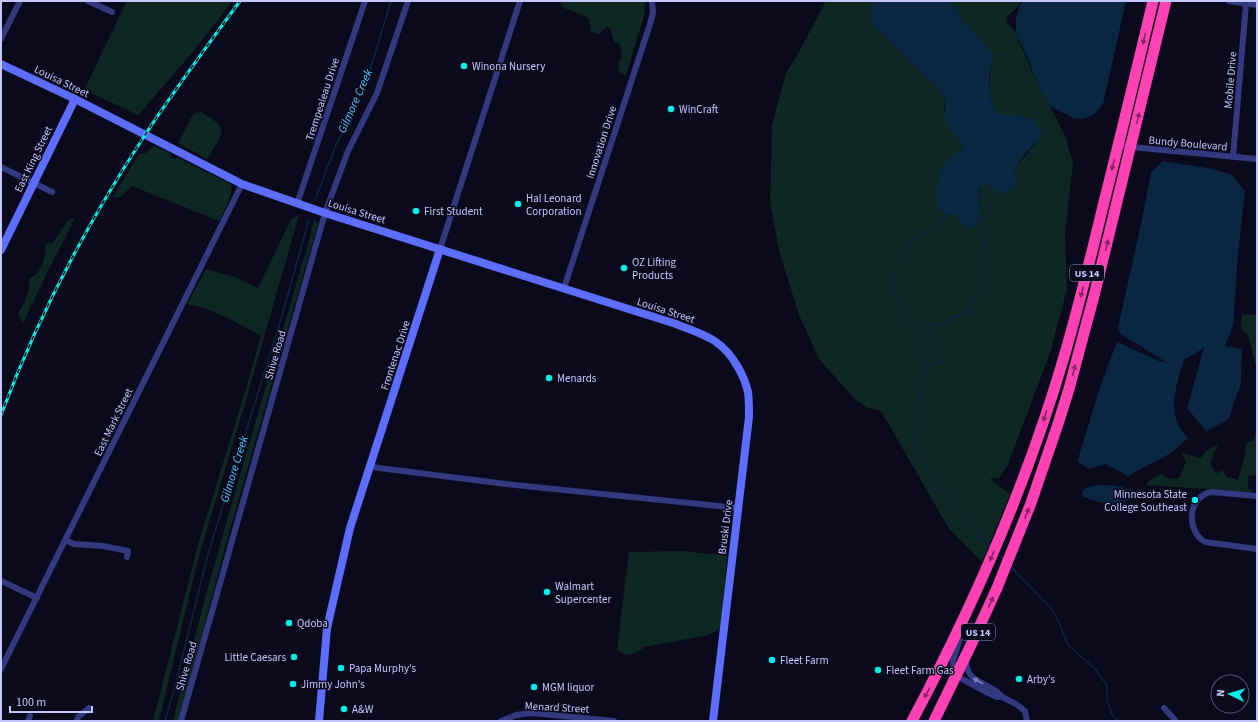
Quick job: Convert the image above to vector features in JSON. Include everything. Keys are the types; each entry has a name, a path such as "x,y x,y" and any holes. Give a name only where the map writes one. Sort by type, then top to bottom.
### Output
{"highway":[{"name":"US 14","path":"912,721 967,613 1000,539 1039,434 1066,351 1083,288 1153,1"},
{"name":"US 14","path":"934,721 966,658 998,588 1046,461 1069,389 1095,292 1166,1"}],"street":[{"path":"1,39 20,1"},
{"path":"88,1 112,12"},
{"name":"Trempealeau Drive","path":"297,204 365,1"},
{"name":"Shive Road","path":"181,721 325,213 348,151 377,93 408,1"},
{"name":"Frontenac Drive","path":"319,721 327,628 350,528 520,1"},
{"name":"Innovation Drive","path":"564,288 650,24 653,13 652,1"},
{"path":"1229,1 1257,5"},
{"name":"Mobile Drive","path":"1233,157 1246,4"},
{"name":"Louisa Street","path":"1,64 75,99 242,184 297,204 701,333 720,344"},
{"name":"East King Street","path":"1,250 75,99"},
{"name":"Bundy Boulevard","path":"1118,145 1257,159"},
{"path":"1,167 52,192"},
{"name":"East Mark Street","path":"1,669 242,184"},
{"name":"Bruski Drive","path":"713,721 749,417 748,392 742,374 733,359 720,344"},
{"path":"371,466 506,484 738,508"},
{"path":"1257,496 1211,492 1205,493 1195,502 1192,518 1196,533 1201,540 1205,542 1257,549"},
{"path":"65,540 74,544 103,546 128,551 127,557"},
{"path":"1,581 36,598"},
{"path":"967,613 966,623 953,660 954,672 957,676 986,692 997,697 1002,697"},
{"path":"966,658 966,667 970,676 995,690 1002,697 1021,708 1025,712 1027,721"},
{"path":"77,721 78,717 89,708"},
{"path":"1164,708 1176,721"},
{"name":"Menard Street","path":"501,721 516,715 531,713 614,721"}],"green space":[{"path":"127,1 232,1 163,87 138,115 91,93 85,88"},
{"path":"560,1 645,1 645,12 626,76 618,71 619,60 622,61 620,44 614,42 610,28 606,27 599,34 591,32 589,18 562,7"},
{"path":"826,1 878,1 872,8 870,22 946,97 944,109 954,134 960,139 964,148 946,161 938,182 939,212 955,216 968,229 981,210 979,193 982,186 985,184 990,184 1007,194 1016,186 1014,176 1016,167 1036,143 1006,122 994,109 990,94 993,54 947,1 1022,1 1016,9 1006,17 1007,23 1015,32 1039,88 1065,136 1073,162 1065,234 1067,289 1050,353 1007,467 999,478 990,479 1010,494 982,562 949,529 881,411 868,408 855,399 819,359 799,315 780,254 770,203 772,125 786,73"},
{"path":"201,112 217,123 222,131 207,159 178,143 194,113"},
{"path":"154,146 171,154 171,157 175,159 176,157 231,184 232,188 230,197 219,221 132,186 120,197 113,197 139,154 146,153"},
{"path":"299,215 243,410 198,559 159,721 153,721 199,541 261,336 216,313 187,304 206,269 235,277 258,288 291,219"},
{"path":"75,218 23,323 18,314 29,289 29,279 38,272 42,264 46,244 53,243 67,221"},
{"path":"314,219 318,223 226,544 179,721 173,721 221,541 309,241"},
{"path":"1242,314 1257,315 1257,370 1248,336 1241,328"},
{"path":"1257,427 1257,469 1255,475 1248,476 1248,489 1253,489 1251,492 1146,485 1161,474 1171,479 1179,478 1186,462 1181,453 1201,458 1206,451 1218,444 1210,463 1216,474 1222,470 1227,477 1238,480 1245,455 1246,443 1254,440"},
{"path":"684,551 727,556 721,628 709,635 644,647 636,653 626,655 617,650 629,552"}],"water":[{"path":"878,1 947,1 993,54 989,75 990,98 998,114 1033,119 1042,133 1018,164 1015,170 1016,186 1007,194 996,190 991,185 983,185 979,189 980,219 976,225 968,229 955,216 939,212 938,207 937,193 940,172 948,159 964,148 961,141 950,129 946,120 946,97 870,22 872,8"},
{"path":"1022,1 1126,1 1103,104 1095,113 1088,117 1075,119 1050,106 1039,88 1024,49 1015,32 1016,16"},
{"path":"1163,161 1213,169 1232,175 1245,191 1238,254 1233,325 1225,346 1242,349 1241,384 1228,420 1206,431 1187,408 1204,348 1184,360 1175,393 1174,410 1179,426 1188,438 1171,453 1128,476 1105,464 1090,469 1077,462 1102,381 1117,342 1161,362 1166,362 1121,334 1118,328 1151,173"},
{"path":"1099,485 1119,486 1137,493 1131,499 1118,504 1103,503 1082,496 1083,490 1088,487"}],"waterway":[{"name":"Gilmore Creek","path":"315,200 336,145 362,92 391,1"},
{"path":"926,365 932,365 936,362 938,347 929,337 930,329 934,326 943,324 970,308 987,278 989,271 983,235 985,221 990,211 989,208 983,203 982,199 983,195 992,185"},
{"path":"949,214 938,224 910,243 900,257 894,274 897,299 900,307 915,330 926,364 926,379 919,399 918,418 913,438 915,448 922,462 945,494 990,546"},
{"name":"Gilmore Creek","path":"165,721 175,687 208,554 281,319 309,219"},
{"path":"997,553 1004,560"},
{"path":"1011,567 1051,608 1070,647 1095,669 1107,685 1107,700 1112,714 1118,721"}],"railway":[{"path":"1,415 31,342 84,236 124,168 156,118 240,1"}],"place":[{"name":"Winona Nursery","path":"464,66"},
{"name":"WinCraft","path":"671,109"},
{"name":"Hal Leonard Corporation","path":"518,204"},
{"name":"First Student","path":"416,211"},
{"name":"OZ Lifting Products","path":"624,268"},
{"name":"Menards","path":"549,378"},
{"name":"Minnesota State College Southeast","path":"1195,500"},
{"name":"Walmart Supercenter","path":"547,592"},
{"name":"Qdoba","path":"289,623"},
{"name":"Little Caesars","path":"294,657"},
{"name":"Fleet Farm","path":"772,660"},
{"name":"Papa Murphy's","path":"341,668"},
{"name":"Fleet Farm Gas","path":"878,670"},
{"name":"Arby's","path":"1019,679"},
{"name":"Jimmy John's","path":"293,684"},
{"name":"MGM liquor","path":"534,687"},
{"name":"A&W","path":"344,709"}]}
